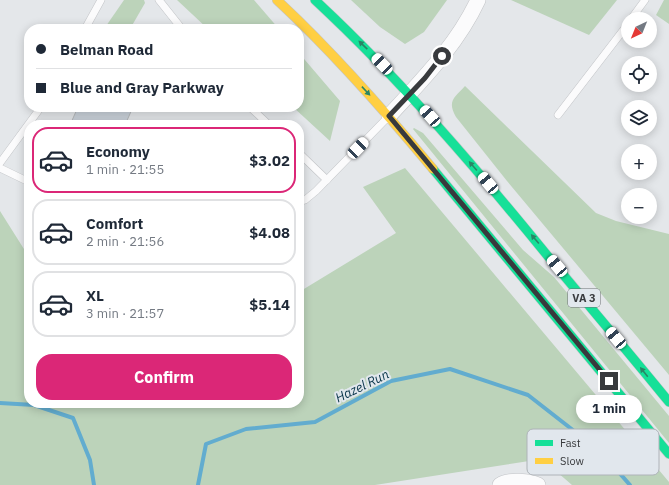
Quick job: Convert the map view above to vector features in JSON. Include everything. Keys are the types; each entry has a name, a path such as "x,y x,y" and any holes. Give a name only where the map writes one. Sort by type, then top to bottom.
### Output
{"highway":[{"name":"VA 3","path":"276,0 303,24"},
{"name":"VA 3","path":"315,0 372,54 410,93 498,195 669,402"},
{"name":"VA 3","path":"304,25 389,116 648,429"},
{"name":"VA 3","path":"659,442 669,454"}],"street":[{"path":"389,116 425,78 459,33 478,0"},
{"path":"500,485 504,482 531,482 538,485"}],"lane":[{"path":"88,24 101,0"},
{"path":"159,0 178,24"},
{"path":"636,12 645,0"},
{"path":"558,115 621,33"},
{"path":"255,112 264,120"},
{"path":"304,200 327,180 389,116"},
{"path":"0,163 24,130"},
{"path":"304,158 327,180"},
{"path":"0,168 24,180"}],"green space":[{"path":"124,0 144,0 145,3 133,24 107,24"},
{"path":"177,0 254,0 275,24 203,24"},
{"path":"351,0 447,0 424,32 405,44 380,27"},
{"path":"511,0 617,0 589,35"},
{"path":"664,0 669,0 669,24 657,16"},
{"path":"304,59 340,101 330,141 298,112 304,112"},
{"path":"465,86 596,213 621,222 621,224 628,224 669,234 669,375 507,181 456,117 452,107 455,97"},
{"path":"414,128 423,133 523,250 554,277 669,416 669,443 659,429 413,129"},
{"path":"405,168 624,429 527,429 527,461 375,485 0,485 0,211 24,249 24,408 304,408 304,289 396,233 363,187"},
{"path":"659,470 669,482 669,485 572,485 560,475 659,475"}],"building":[{"path":"76,112 131,112 127,120 72,120"}],"waterway":[{"name":"Hazel Run","path":"198,485 206,444 246,429 315,422 391,381 450,369 528,395 572,429"},
{"name":"Hazel Run","path":"0,403 24,404"},
{"name":"Hazel Run","path":"43,408 73,418 90,460 94,485"},
{"name":"Hazel Run","path":"621,475 630,485"}],"traffic: fast":[{"path":"315,0 347,30 438,126 495,192 669,402"},
{"path":"433,169 648,429"},
{"path":"659,442 669,454"}],"traffic: slow":[{"path":"277,0 302,24"},
{"path":"304,26 358,82 433,169"}],"route":[{"path":"442,56 425,78 389,116 419,150 609,381"}]}
